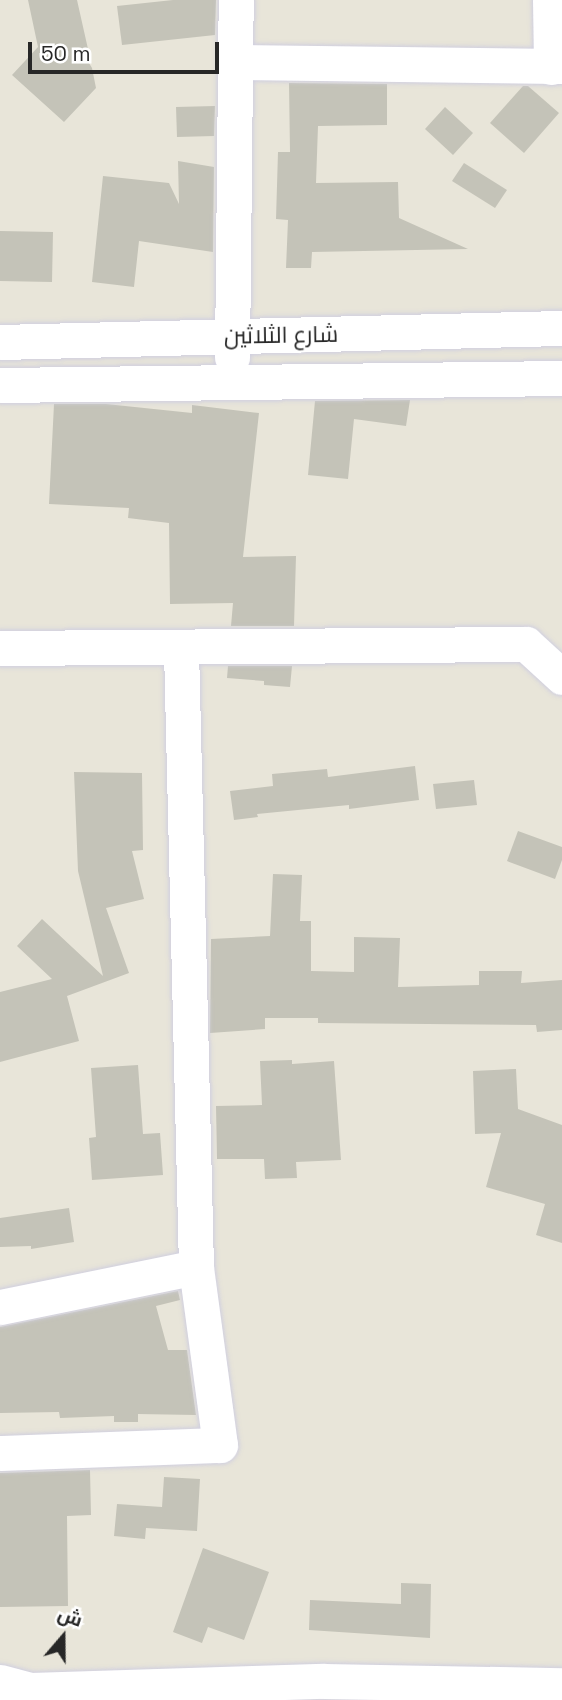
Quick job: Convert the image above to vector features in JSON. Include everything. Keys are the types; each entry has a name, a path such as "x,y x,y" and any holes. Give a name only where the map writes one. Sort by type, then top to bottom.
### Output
{"street":[{"path":"232,382 236,0"},
{"path":"235,62 557,67 550,0"},
{"name":"شارع الثلاثين","path":"0,342 562,328"},
{"name":"شارع الثلاثين","path":"0,385 562,377"},
{"path":"0,648 526,645 562,677"},
{"path":"0,1454 220,1445 196,1267 181,647"},
{"path":"0,1307 196,1267"},
{"path":"0,1682 30,1690 327,1690 562,1685"}],"building":[{"path":"28,0 77,0 88,49 81,50 92,68 96,88 64,122 12,75 38,47"},
{"path":"173,0 216,0 215,35 122,45 117,6"},
{"path":"289,83 387,84 387,125 318,126 316,183 398,182 399,218 468,249 312,252 311,268 286,268 288,220 276,219 278,152 290,152"},
{"path":"523,86 528,86 559,113 524,153 490,123"},
{"path":"215,106 214,136 177,137 176,107"},
{"path":"445,107 473,133 453,155 425,129"},
{"path":"178,161 214,167 213,252 139,241 134,287 92,282 103,176 169,183 179,204"},
{"path":"464,163 507,190 495,208 452,181"},
{"path":"0,231 53,232 52,282 0,281"},
{"path":"410,400 406,426 354,419 348,479 308,475 315,401"},
{"path":"54,404 106,404 192,413 192,405 259,413 243,557 296,556 294,626 231,626 233,603 170,604 169,523 128,518 129,508 49,504"},
{"path":"228,666 292,666 290,687 264,685 264,681 227,678"},
{"path":"415,766 419,800 349,809 349,805 257,814 258,817 234,820 230,791 273,786 272,774 327,769 328,777"},
{"path":"74,772 142,773 143,850 132,851 144,899 106,908 129,973 67,996 79,1041 0,1062 0,992 52,979 17,946 42,919 103,976 78,871"},
{"path":"474,780 477,805 436,809 433,784"},
{"path":"518,831 562,847 562,860 555,879 507,861"},
{"path":"273,874 302,875 300,921 311,921 311,971 354,972 354,937 400,938 398,987 479,985 479,971 522,971 521,983 562,980 562,1030 537,1032 536,1025 318,1023 318,1018 265,1018 265,1029 210,1033 211,939 270,936"},
{"path":"292,1060 292,1064 334,1061 341,1160 296,1162 297,1178 265,1179 264,1159 217,1159 216,1106 262,1105 260,1061"},
{"path":"138,1065 143,1134 160,1133 163,1175 92,1180 89,1138 96,1137 91,1068"},
{"path":"516,1069 518,1109 562,1125 562,1243 536,1235 545,1204 486,1187 501,1133 475,1134 473,1071"},
{"path":"69,1208 74,1242 31,1249 31,1246 0,1247 0,1218"},
{"path":"178,1291 180,1300 156,1306 168,1350 187,1350 196,1415 138,1414 138,1422 114,1422 114,1416 60,1418 59,1412 0,1413 0,1327"},
{"path":"90,1470 91,1515 67,1516 68,1606 0,1607 0,1473"},
{"path":"164,1477 200,1479 197,1531 146,1528 145,1539 114,1536 117,1504 162,1507"},
{"path":"203,1548 269,1572 244,1640 208,1627 202,1643 173,1632"},
{"path":"401,1583 431,1584 430,1638 309,1630 310,1600 401,1604"}]}
